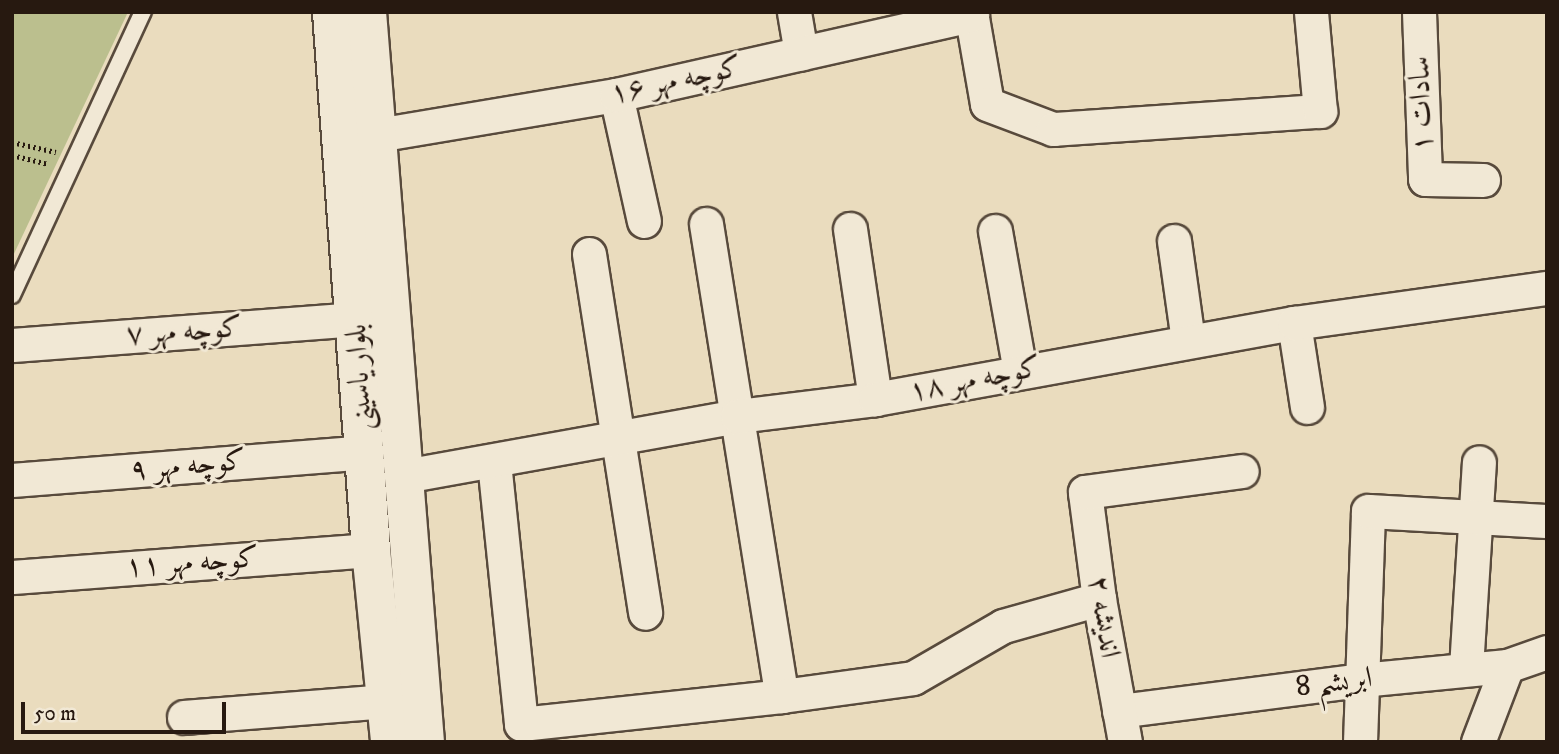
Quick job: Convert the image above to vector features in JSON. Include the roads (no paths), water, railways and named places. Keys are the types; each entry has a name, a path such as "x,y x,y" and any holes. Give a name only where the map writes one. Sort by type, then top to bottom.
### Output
{"main road":[{"name":"بلوار یاسینی","path":"332,12 357,319 371,550 390,742"},
{"name":"بلوار یاسینی","path":"367,12 425,742"}],"street":[{"path":"794,12 801,53"},
{"path":"971,14 986,104 1054,129 1320,111 1311,12"},
{"name":"سادات ۱","path":"1419,12 1425,179 1483,180"},
{"name":"کوچه مهر ۱۶","path":"377,135 616,95 971,14"},
{"path":"616,95 644,221"},
{"path":"706,223 782,696"},
{"path":"850,229 875,399"},
{"path":"995,231 1020,371"},
{"path":"1174,241 1188,341"},
{"path":"589,254 645,613"},
{"name":"کوچه مهر ۱۸","path":"404,477 737,416 875,399 1294,323 1547,288"},
{"name":"کوچه مهر ۷","path":"12,345 357,319"},
{"path":"1294,323 1307,407"},
{"name":"کوچه مهر ۹","path":"12,480 364,452"},
{"path":"494,462 521,724 782,696 913,678 1003,626 1099,599"},
{"path":"1466,668 1473,518 1479,462"},
{"name":"اندیشه ۲","path":"1122,726 1099,599 1085,492 1242,471"},
{"path":"1360,742 1368,511 1547,521"},
{"name":"کوچه مهر ۱۱","path":"12,577 371,550"},
{"name":"ابریشم 8","path":"1122,726 1361,680 1507,666 1547,652"},
{"path":"1478,742 1507,666"},
{"path":"184,717 386,701"}],"lane":[{"path":"12,295 143,12"}]}
